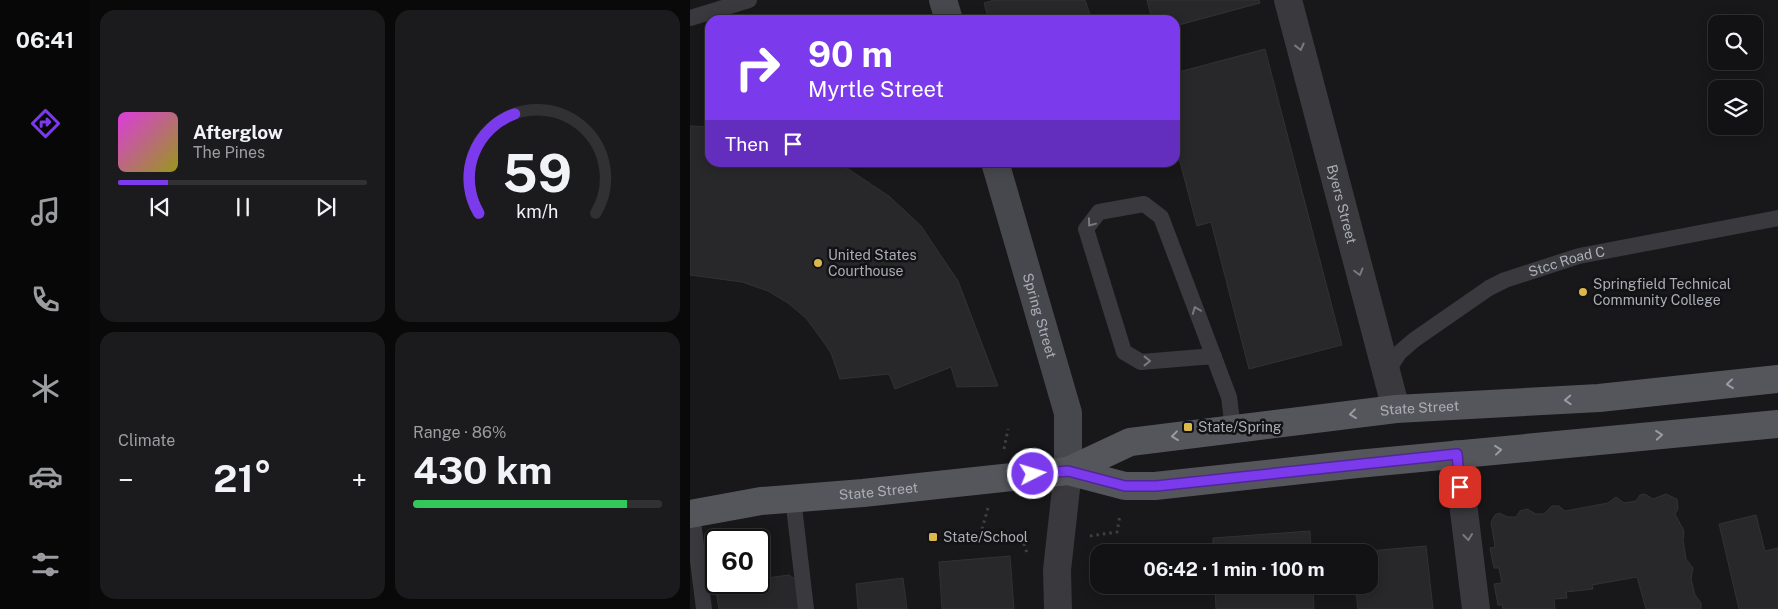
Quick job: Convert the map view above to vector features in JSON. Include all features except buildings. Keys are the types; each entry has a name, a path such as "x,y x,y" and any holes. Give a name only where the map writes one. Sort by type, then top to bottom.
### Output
{"main road":[{"path":"943,0 948,15"},
{"name":"Spring Street","path":"996,167 1068,413 1068,471"},
{"name":"State Street","path":"691,514 761,501 863,494 1068,471 1130,442 1234,429 1396,409 1599,398 1778,379"},
{"name":"State Street","path":"1068,471 1125,486 1156,486 1457,454 1778,424"}],"street":[{"name":"Byers Street","path":"1288,0 1396,409"},
{"path":"1457,454 1476,609"},
{"path":"1058,609 1057,570 1068,471"}],"lane":[{"path":"690,18 749,0"},
{"path":"1214,356 1140,362 1124,352 1086,229 1099,212 1144,204 1161,217 1214,356 1229,397 1234,429"},
{"name":"Stcc Road C","path":"1387,372 1399,353 1414,340 1484,291 1505,280 1579,256 1778,218"},
{"path":"793,498 806,609"},
{"path":"691,514 704,609"}],"place":[{"name":"United States Courthouse","path":"818,263"},
{"name":"Springfield Technical Community College","path":"1583,292"},
{"name":"State/Spring","path":"1188,427"},
{"name":"State/School","path":"933,537"}],"route":[{"path":"1033,474 1068,471 1125,486 1156,486 1457,454 1460,487"}]}
